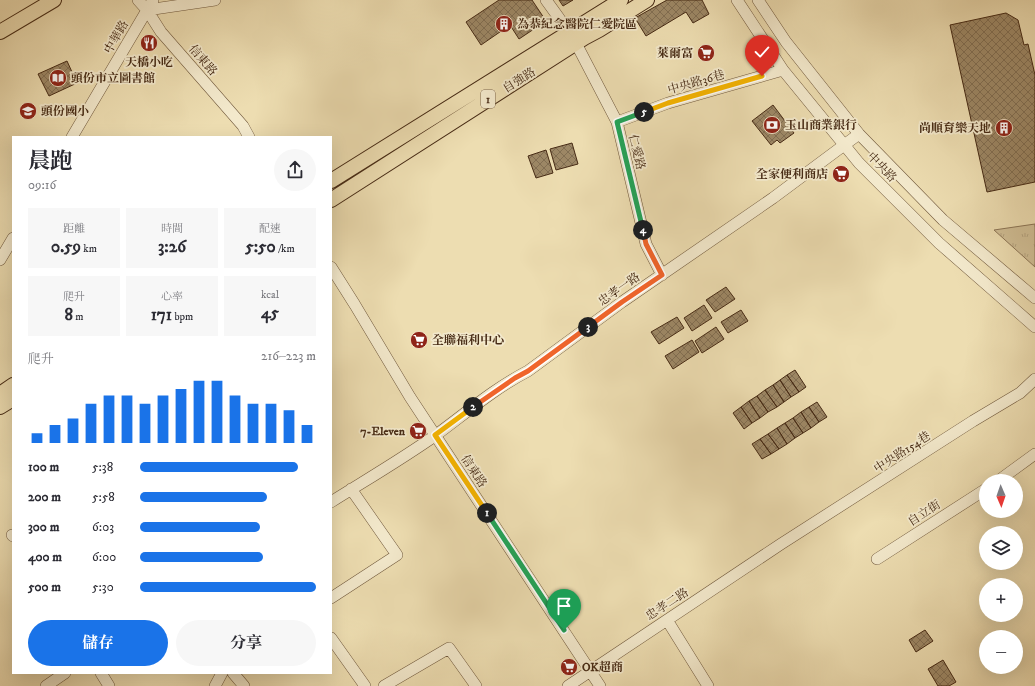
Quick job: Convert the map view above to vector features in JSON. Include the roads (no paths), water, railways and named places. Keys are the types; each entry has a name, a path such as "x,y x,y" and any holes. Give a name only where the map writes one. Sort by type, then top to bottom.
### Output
{"main road":[{"path":"0,32 54,0"},
{"name":"自強路","path":"332,199 572,38 620,0"},
{"name":"自強路","path":"332,180 572,38 647,0"},
{"path":"0,394 12,386"},
{"path":"0,407 12,400"}],"street":[{"name":"信東路","path":"138,0 150,5 161,32 243,126 248,136"},
{"path":"150,5 215,0"},
{"name":"仁愛路","path":"546,0 572,38 617,122 646,244 662,275"},
{"name":"中央路","path":"737,0 783,70 859,163 939,243 1035,328"},
{"name":"中央路","path":"758,0 786,42 860,134 943,220 1035,298"},
{"name":"中華路","path":"73,136 150,5"},
{"name":"中央路36巷","path":"617,122 668,103 783,70"},
{"name":"忠孝一路","path":"332,501 435,435 484,398 528,371 622,302 772,198 860,134"},
{"path":"0,260 12,240"},
{"name":"信東路","path":"332,269 410,397 600,686"},
{"name":"中央路154巷","path":"781,544 1020,392 1035,379"},
{"path":"1008,474 1035,454"},
{"path":"332,597 397,555 351,489"},
{"name":"自立街","path":"877,559 979,493"},
{"name":"忠孝二路","path":"568,686 781,544"},
{"path":"667,620 708,686"},
{"path":"332,639 366,686"},
{"path":"384,686 450,648 476,686"},
{"path":"46,686 64,674"},
{"path":"102,674 109,686"},
{"path":"215,686 221,674"},
{"path":"234,674 244,686"}],"place":[{"name":"為恭紀念醫院仁愛院區","path":"504,24"},
{"name":"天橋小吃","path":"149,43"},
{"name":"萊爾富","path":"706,53"},
{"name":"頭份市立圖書館","path":"58,78"},
{"name":"頭份國小","path":"28,111"},
{"name":"玉山商業銀行","path":"772,125"},
{"name":"尚順育樂天地","path":"1004,128"},
{"name":"全家便利商店","path":"841,174"},
{"name":"全聯福利中心","path":"419,340"},
{"name":"7-Eleven","path":"418,431"},
{"name":"OK超商","path":"569,667"}]}
